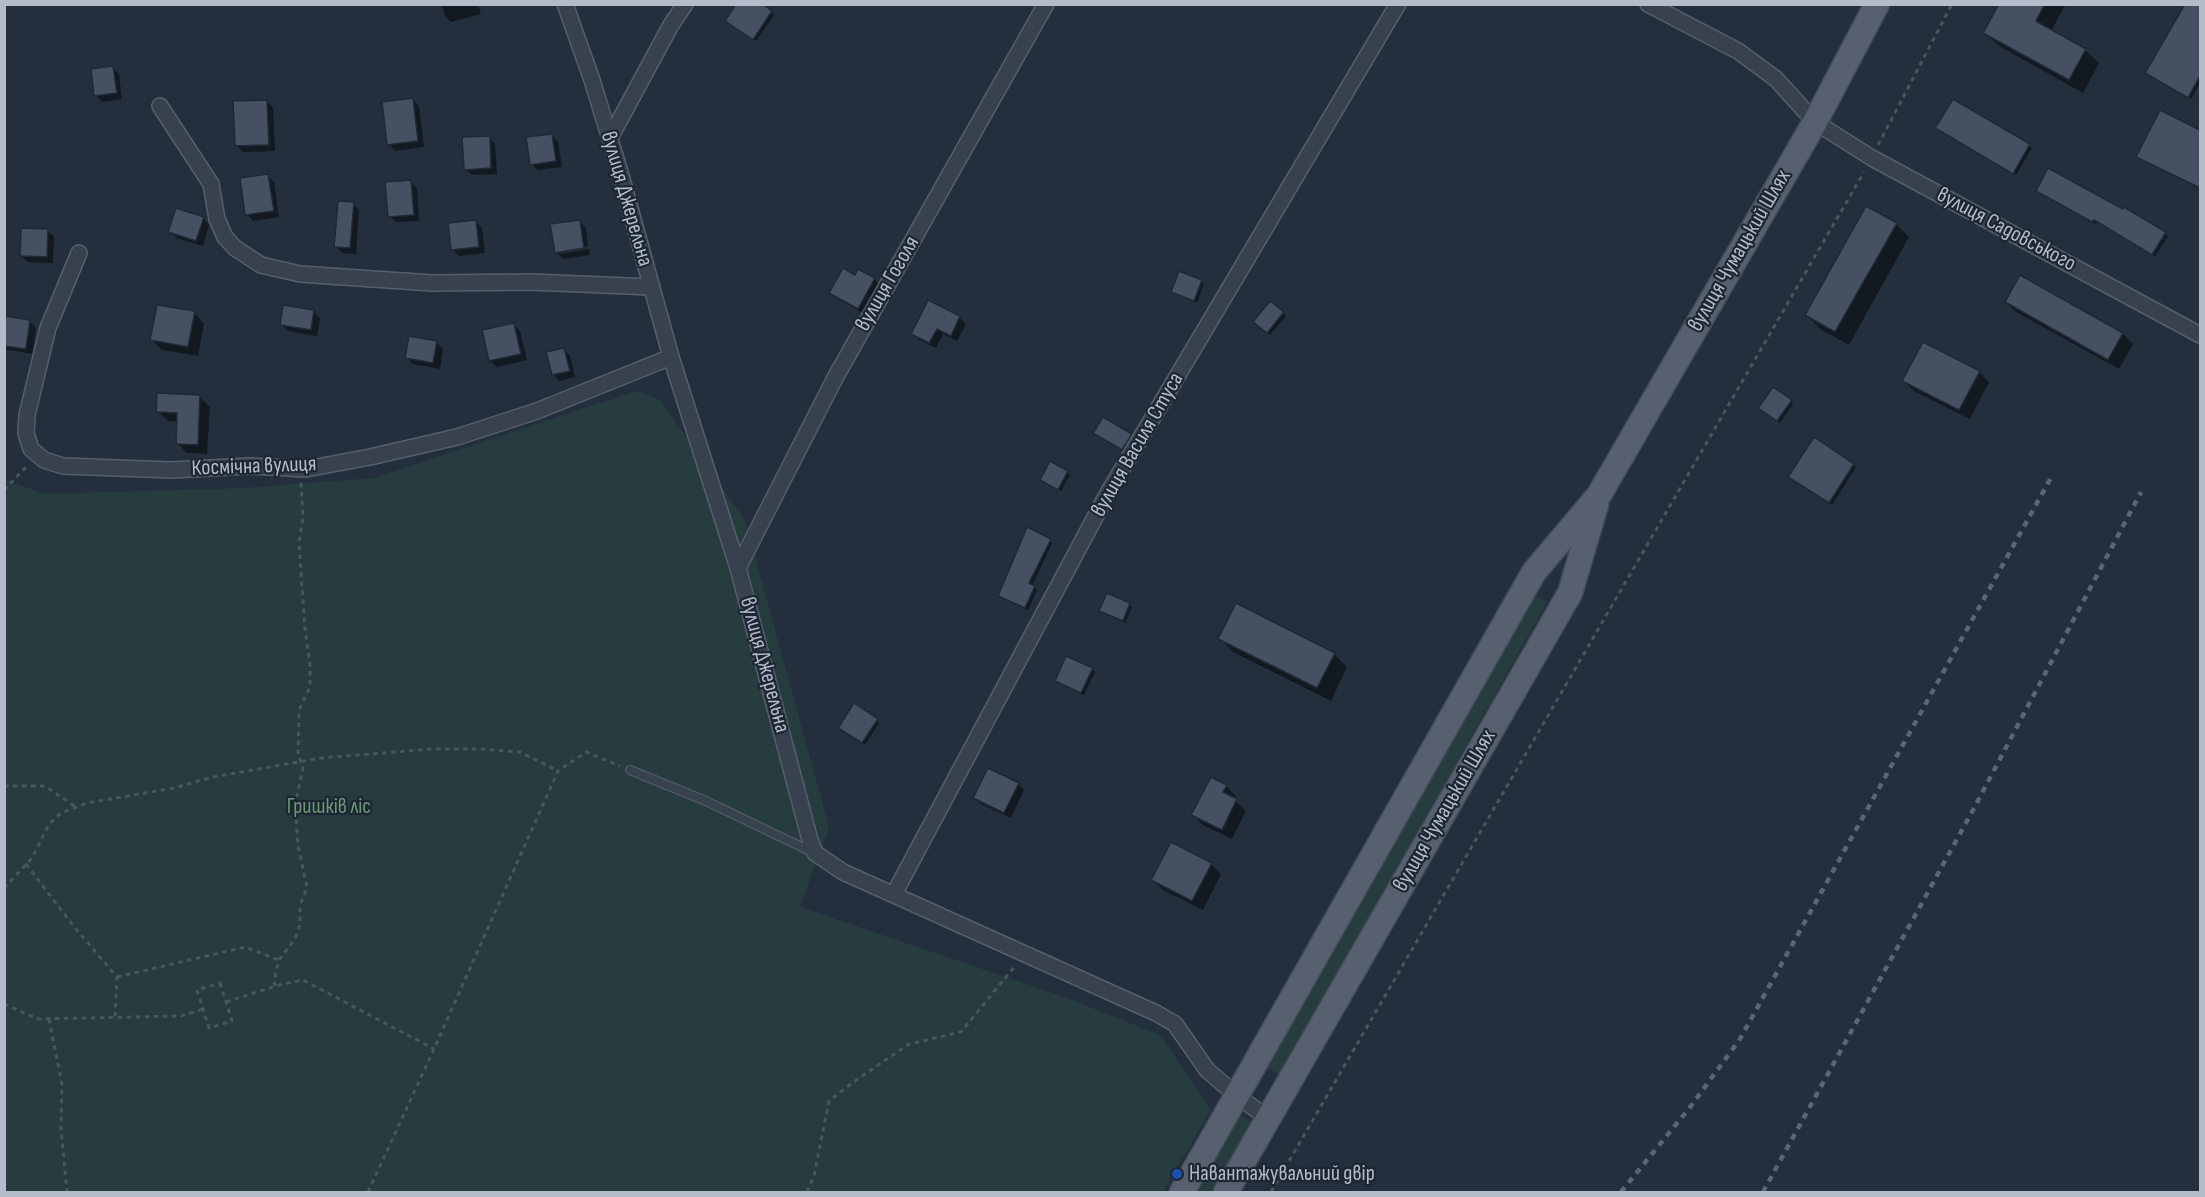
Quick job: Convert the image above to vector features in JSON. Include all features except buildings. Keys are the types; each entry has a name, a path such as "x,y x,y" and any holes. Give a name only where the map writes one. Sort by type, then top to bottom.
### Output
{"main road":[{"name":"вулиця Чумацький Шлях","path":"1182,1192 1534,572 1599,495 1815,122 1877,4"},
{"name":"вулиця Чумацький Шлях","path":"1226,1192 1570,592 1599,495"}],"street":[{"name":"вулиця Джерельна","path":"565,4 610,138 671,357 738,568 802,812 816,853"},
{"path":"610,138 671,25 685,4"},
{"name":"вулиця Гоголя","path":"738,568 835,378 1046,4"},
{"name":"вулиця Василя Стуса","path":"894,894 1108,493 1398,4"},
{"name":"вулиця Садовського","path":"1648,4 1738,51 1776,79 1815,122 1872,158 2200,334"},
{"path":"160,106 211,184 217,219 225,237 235,248 261,265 300,274 432,283 531,282 651,287"},
{"path":"38,454 31,449 26,433 27,415 48,328 79,253"},
{"name":"Космічна вулиця","path":"38,454 44,460 63,466 171,470 250,465 299,469 370,457 457,437 537,411 671,357"},
{"path":"816,853 843,872 1026,953 1175,1024 1207,1070 1237,1096 1268,1118"}],"lane":[{"path":"630,770 706,801 816,853"}],"path":[{"path":"1271,1192 1872,158 1952,4"},
{"path":"4,490 38,454"},
{"path":"275,986 279,960 295,939 300,924 300,906 307,887 298,846 295,804 303,768 298,754 299,710 310,687 299,543 303,517 299,469"},
{"path":"4,888 32,858 49,824 61,813 87,803 321,758 432,749 520,752 558,771"},
{"path":"368,1192 558,771 586,752 630,770"},
{"path":"4,786 45,786 76,807"},
{"path":"26,864 75,928 117,977 116,1017"},
{"path":"117,977 245,947 279,960"},
{"path":"807,1192 814,1176 829,1101 909,1044 961,1032 1026,953"},
{"path":"226,1002 275,986 303,980 434,1049"},
{"path":"220,983 226,1002 232,1021 209,1028 197,990 220,983"},
{"path":"4,1004 38,1019 181,1016 203,1009"},
{"path":"49,1019 62,1084 61,1129 67,1192"}],"green space":[{"name":"Гришків ліс","path":"637,391 660,400 745,520 829,827 800,907 1059,995 1160,1035 1211,1110 1163,1192 5,1192 4,479 44,494 243,488 374,478"},
{"path":"1534,594 1547,602 1281,1075 1267,1068"},
{"path":"1239,1115 1253,1123 1213,1192 1195,1192"}],"railway":[{"path":"1621,1192 1691,1106 1740,1039 2053,474"},
{"path":"1763,1192 1973,810 2141,492"}],"place":[{"name":"Навантажувальний двір","path":"1177,1174"}]}
